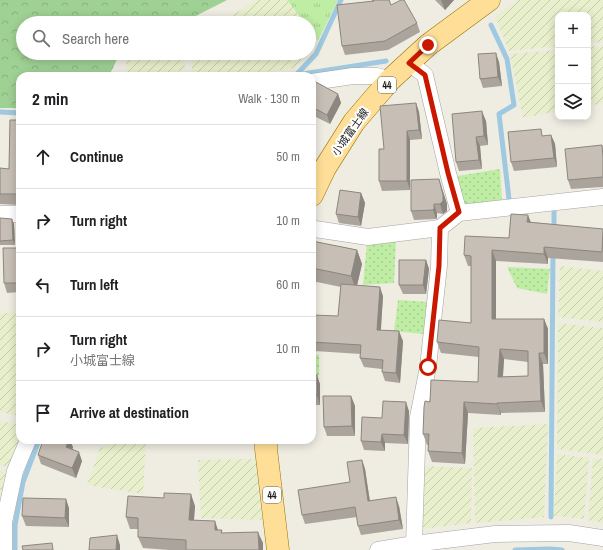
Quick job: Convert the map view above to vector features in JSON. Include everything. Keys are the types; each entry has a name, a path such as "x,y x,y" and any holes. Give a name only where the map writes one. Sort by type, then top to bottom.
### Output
{"main road":[{"name":"小城富士線","path":"316,186 325,168 354,122 390,80 428,45 489,0"},
{"name":"44","path":"266,444 278,550"}],"street":[{"path":"409,63 425,75 448,173 459,212"},
{"path":"316,81 353,76 377,76 390,80"},
{"path":"316,229 368,237 440,228 459,212 603,197"},
{"path":"0,214 16,214"},
{"path":"414,544 418,417 428,367 439,266 440,228"},
{"path":"4,550 4,522 15,472 26,444"},
{"path":"378,550 495,534 568,533 603,538"}],"green space":[{"path":"0,0 227,0 196,16 16,16 16,60 117,60 111,72 16,72 16,108 0,108"},
{"path":"256,0 287,0 300,16 232,16"},
{"path":"287,0 338,0 318,41 316,38 316,16 300,16"},
{"path":"518,0 603,0 603,42 591,43 591,12 555,12 555,46 509,51 495,17"},
{"path":"603,46 603,103 591,105 591,48"},
{"path":"555,50 555,112 523,118 510,54"},
{"path":"126,60 184,60 185,68 178,72 127,72"},
{"path":"192,60 302,60 295,68 266,72 192,72"},
{"path":"500,169 502,202 465,204 457,176"},
{"path":"396,241 394,283 363,285 367,243"},
{"path":"560,266 603,271 603,322 558,317"},
{"path":"507,267 550,269 547,294 517,288"},
{"path":"398,300 429,302 423,334 394,331"},
{"path":"16,312 16,415 0,412 0,314"},
{"path":"558,323 603,328 603,455 557,449"},
{"path":"316,355 319,355 319,375 316,375"},
{"path":"0,421 16,424 16,444 18,444 8,467 0,465"},
{"path":"548,424 544,517 475,523 473,428"},
{"path":"146,444 143,494 87,485 100,448 113,445"},
{"path":"557,454 589,458 584,519 554,516"},
{"path":"593,458 603,459 603,523 588,520"},
{"path":"255,459 262,520 201,518 198,460"},
{"path":"420,466 472,468 471,523 422,529"},
{"path":"0,470 6,472 0,513"}],"building":[{"path":"373,0 389,0 391,5 404,0 417,23 385,41 342,46 337,5 374,1"},
{"path":"496,53 498,77 480,79 478,54"},
{"path":"316,82 338,94 327,115 316,109"},
{"path":"416,103 419,130 407,131 407,181 379,181 379,149 384,149 380,106"},
{"path":"482,111 484,136 476,137 479,160 456,162 452,114"},
{"path":"10,120 16,120 16,194 0,194 0,168 9,169"},
{"path":"541,129 542,136 551,135 554,158 511,162 508,132"},
{"path":"602,145 603,177 568,180 565,149"},
{"path":"439,179 443,201 440,204 434,204 433,210 411,211 411,180"},
{"path":"340,190 361,193 358,217 336,214"},
{"path":"511,214 528,215 527,222 603,229 602,252 544,247 544,254 492,250 492,319 544,319 544,353 539,353 541,401 497,404 464,402 462,453 428,451 429,434 423,434 424,407 425,401 430,402 431,380 478,382 479,347 437,342 439,320 471,323 471,256 464,255 465,236 509,238","holes":["500,349 528,351 528,376 498,377"]},
{"path":"0,218 12,219 13,240 0,241"},
{"path":"316,242 357,250 351,276 316,269"},
{"path":"3,248 16,248 16,283 4,283"},
{"path":"399,260 426,260 423,285 399,285"},
{"path":"341,284 380,287 377,330 399,331 396,373 382,372 383,360 360,358 361,345 316,342 316,315 338,316"},
{"path":"316,375 317,375 316,395"},
{"path":"323,396 351,396 352,426 324,427"},
{"path":"383,401 406,402 404,435 382,434 381,442 361,441 362,417 382,418"},
{"path":"42,444 67,444 66,447 79,452 72,468 38,455"},
{"path":"362,460 368,501 396,497 399,520 358,526 355,507 302,515 298,490 350,482 347,462"},
{"path":"164,493 191,494 189,520 215,521 215,530 222,530 221,533 258,532 259,550 186,550 186,540 138,537 138,518 126,517 128,496 164,498"},
{"path":"23,498 66,499 65,518 22,516"},
{"path":"117,535 116,550 89,550 90,538"},
{"path":"52,543 53,550 23,550 22,546"}],"waterway":[{"path":"316,54 341,0"},
{"path":"491,25 507,59 514,105 499,114 509,199"},
{"path":"299,72 310,60"},
{"path":"316,72 386,61"},
{"path":"0,112 16,113"},
{"path":"554,211 554,230"},
{"path":"551,517 553,252"},
{"path":"15,550 15,525 23,482 37,444"},
{"path":"515,550 562,550"}],"route":[{"path":"428,45 409,63 425,75 448,173 459,212 440,228 439,266 428,367"}]}
